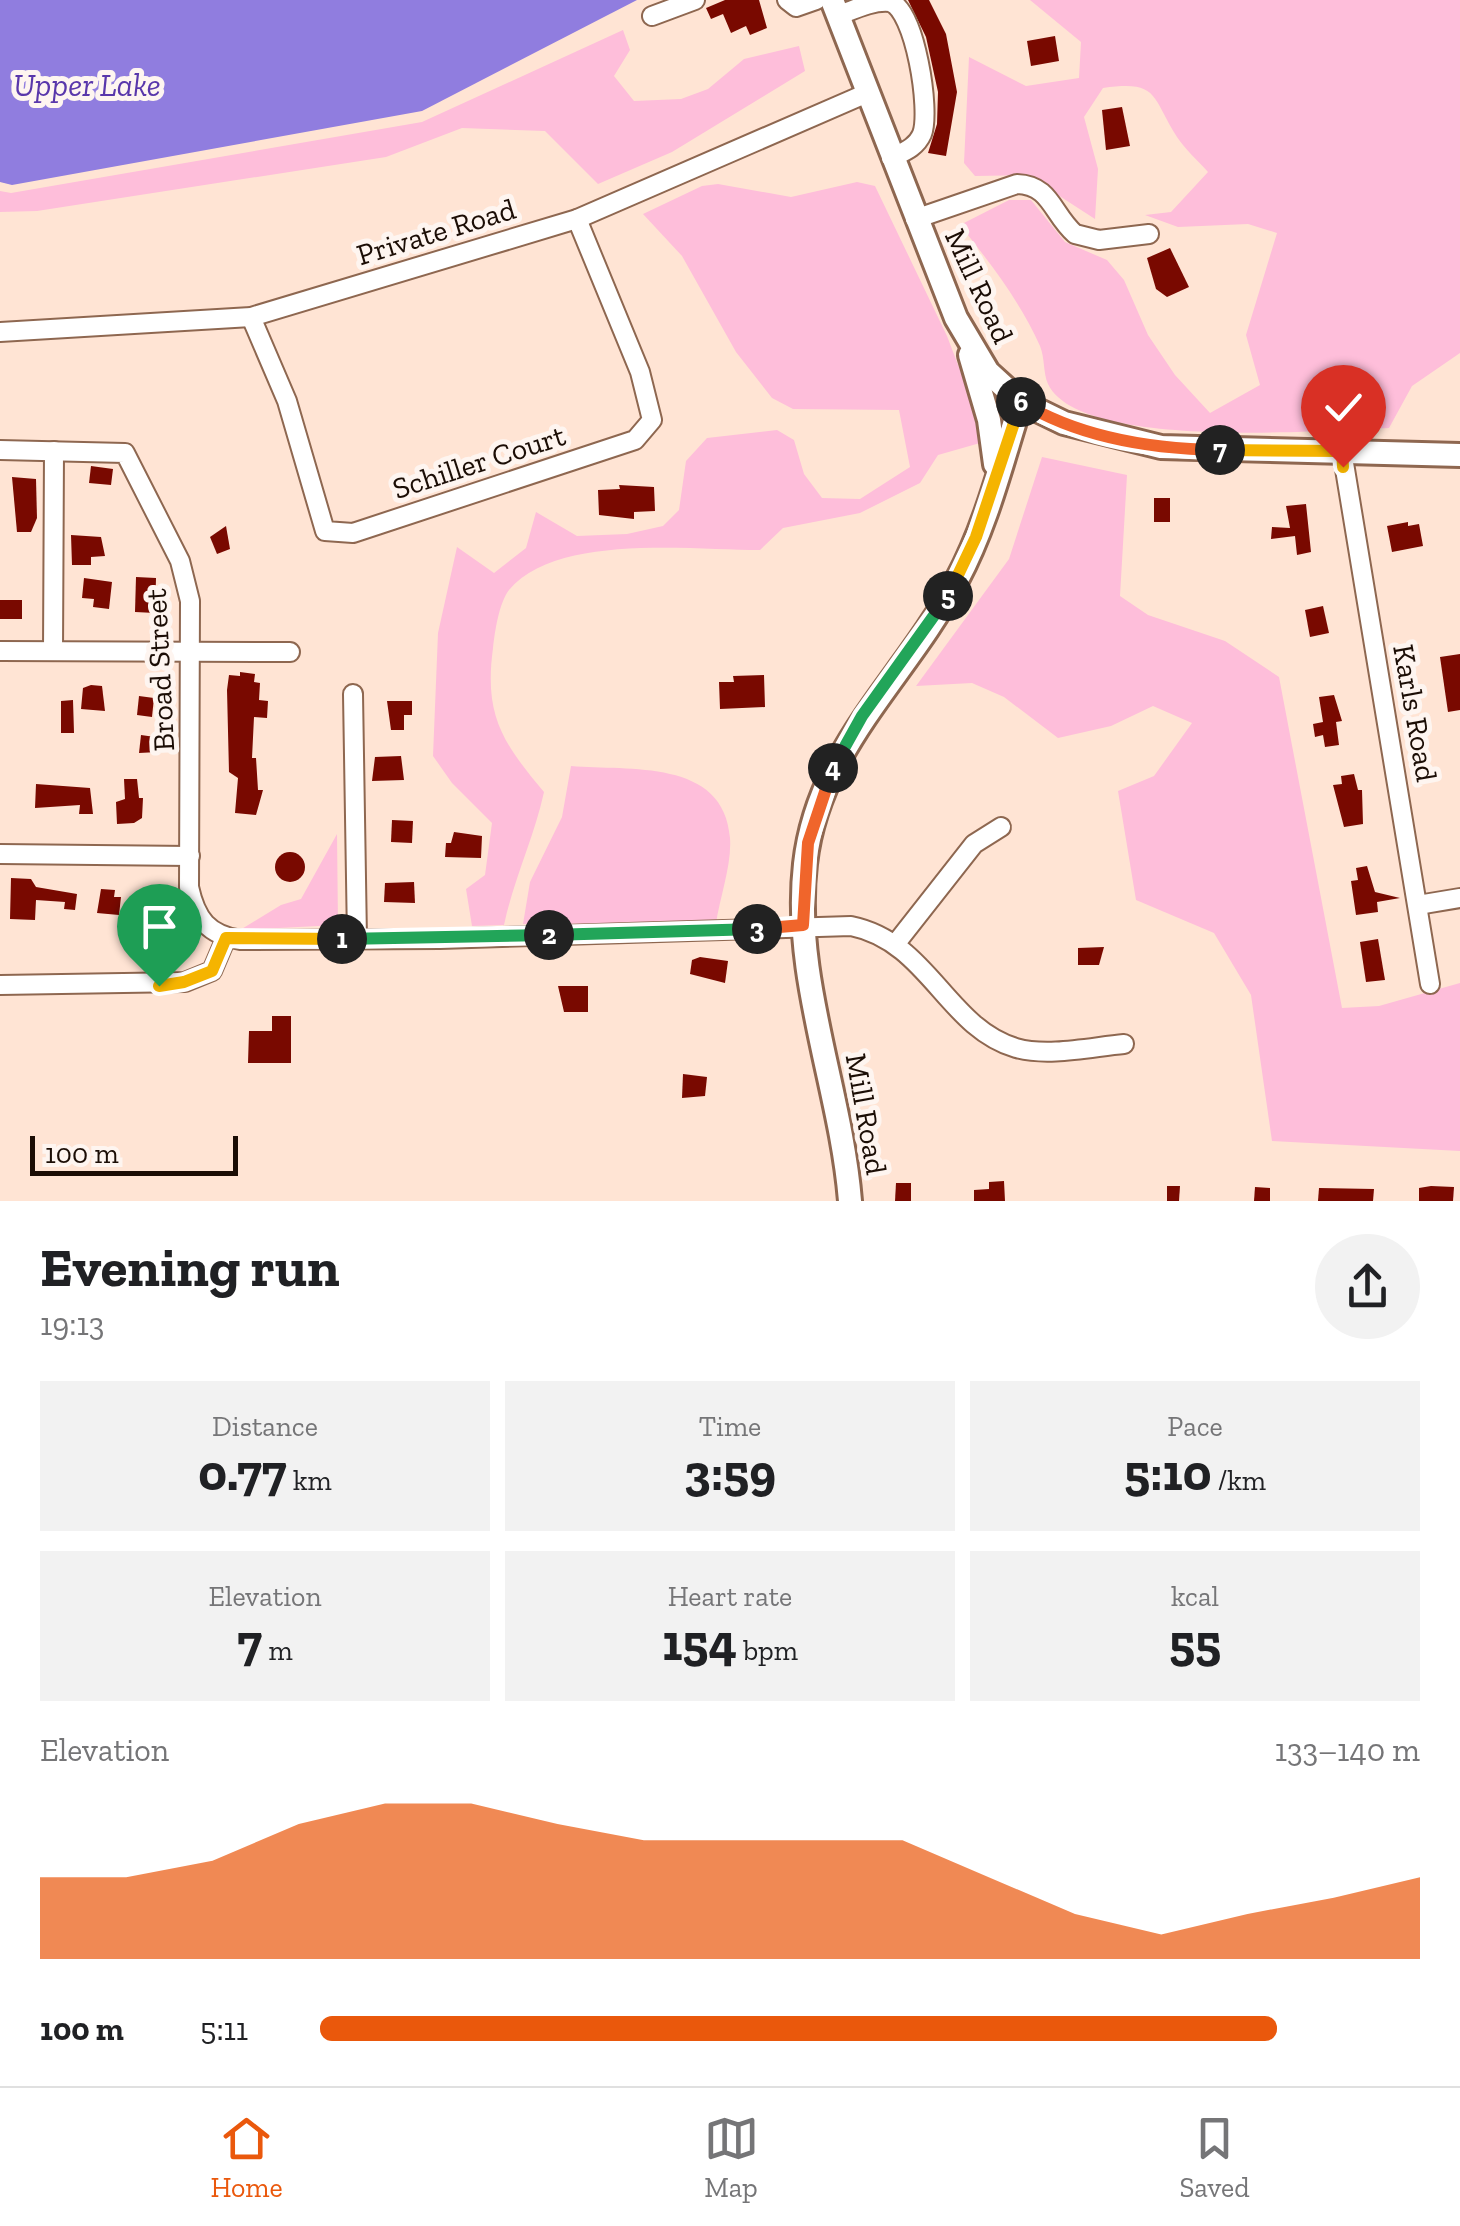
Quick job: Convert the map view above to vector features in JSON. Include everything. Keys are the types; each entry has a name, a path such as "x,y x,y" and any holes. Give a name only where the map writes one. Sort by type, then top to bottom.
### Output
{"main road":[{"name":"Mill Road","path":"834,8 915,219 966,338 988,372 1021,402 995,488 957,582 862,716 827,782 808,843 803,925 850,1201"},
{"path":"966,338 994,439 995,488"},
{"path":"1021,402 1047,417 1141,445 1460,455"}],"street":[{"path":"652,16 695,0"},
{"path":"787,0 796,7 816,0"},
{"path":"834,8 886,0 896,4 905,18 924,96 925,121 918,142 891,158"},
{"name":"Private Road","path":"0,332 252,317 577,219 866,94"},
{"path":"915,219 1017,184 1031,185 1050,199 1075,234 1099,240 1149,234"},
{"name":"Schiller Court","path":"252,317 287,401 325,531 353,533 635,440 652,420 640,372 577,219"},
{"path":"0,450 54,451 53,651"},
{"name":"Broad Street","path":"54,451 125,453 180,561 190,602 192,651 190,856 194,910 202,923 226,938"},
{"name":"Karls Road","path":"1342,451 1430,984"},
{"path":"0,651 290,652"},
{"path":"353,694 357,939"},
{"path":"897,942 974,844 1001,827"},
{"path":"0,854 190,856"},
{"path":"1418,905 1460,898"},
{"path":"0,985 184,982 212,971 226,938 694,933 803,925 851,926 897,942 973,1023 1016,1048 1124,1044"}],"shaded area":[{"path":"1030,0 1460,0 1460,353 1412,386 1389,428 1261,433 1153,428 1106,419 1069,405 1048,384 1040,346 1023,313 960,225 1009,200 1031,200 1065,242 1107,260 1124,280 1148,335 1175,375 1210,413 1260,385 1246,335 1277,233 1248,224 1178,227 1145,215 1171,212 1208,172 1180,141 1151,94 1135,87 1103,88 1084,117 1098,169 1095,219 1027,175 975,176 964,163 969,57 1026,86 1079,78 1081,42"},
{"path":"623,30 630,50 614,76 634,101 681,99 708,89 744,59 799,46 805,71 672,152 598,184 545,131 462,128 386,157 37,211 0,212 0,191 11,193 422,122"},
{"path":"857,182 875,186 947,336 987,441 938,455 920,483 860,513 783,528 760,550 663,548 591,552 530,572 509,590 500,610 493,648 494,710 507,742 544,792 504,925 472,926 466,889 485,875 492,823 452,783 433,756 438,633 457,547 494,573 526,548 536,512 577,536 627,534 663,526 679,510 686,461 707,438 777,430 794,440 804,474 822,498 860,499 910,467 899,410 793,409 772,398 736,352 682,256 643,214 702,186 718,184 791,197"},
{"path":"1042,457 1127,475 1120,596 1148,615 1225,641 1279,677 1342,1008 1379,1006 1460,983 1460,1151 1272,1141 1251,995 1214,933 1136,900 1118,791 1154,776 1192,723 1153,706 1111,726 1058,738 1004,697 972,683 916,686 1009,559"},
{"path":"571,766 670,774 692,781 711,794 724,812 730,838 728,869 716,923 523,924 530,882 562,817"},
{"path":"337,834 338,925 240,930 281,905 301,899"}],"water":[{"name":"Upper Lake","path":"0,0 637,0 422,111 12,185 0,182"}],"building":[{"path":"725,0 759,0 767,28 750,35 746,26 731,33 723,14 711,19 706,8"},
{"path":"908,0 929,0 946,34 957,92 946,156 928,153 937,124 938,92 926,37"},
{"path":"1055,36 1059,61 1031,66 1027,41"},
{"path":"1122,107 1130,146 1106,150 1102,110"},
{"path":"1170,248 1189,287 1167,297 1156,289 1147,258"},
{"path":"91,466 113,469 111,485 89,483"},
{"path":"12,477 36,479 37,518 31,532 17,532"},
{"path":"619,485 654,487 655,511 634,512 634,519 599,515 598,490 620,489"},
{"path":"1154,498 1170,498 1170,522 1154,522"},
{"path":"1306,504 1311,552 1297,555 1295,536 1271,539 1272,527 1290,528 1286,506"},
{"path":"1408,522 1408,526 1419,524 1423,546 1392,552 1387,526"},
{"path":"226,526 230,549 217,554 210,537"},
{"path":"71,535 101,537 105,556 91,557 91,565 72,565"},
{"path":"136,577 156,578 155,613 135,612"},
{"path":"84,578 112,582 109,609 93,607 94,599 82,598"},
{"path":"0,600 22,600 22,619 0,619"},
{"path":"1323,606 1329,633 1310,637 1305,610"},
{"path":"1460,654 1460,710 1448,712 1440,657"},
{"path":"240,672 255,674 254,682 260,683 259,700 268,701 267,718 254,717 252,758 256,758 258,790 263,790 256,815 235,813 238,778 229,772 227,690 229,675 240,676"},
{"path":"764,675 765,707 720,709 719,682 734,682 733,676"},
{"path":"102,686 105,711 81,709 83,688"},
{"path":"1334,695 1342,721 1336,722 1339,745 1325,747 1323,735 1315,737 1313,724 1323,722 1319,697"},
{"path":"139,696 154,698 152,717 137,715"},
{"path":"73,700 74,733 61,733 61,701"},
{"path":"387,701 412,701 412,715 404,715 404,730 391,730"},
{"path":"141,735 155,737 158,752 139,753"},
{"path":"401,756 404,780 372,781 375,757"},
{"path":"1354,774 1358,790 1362,790 1363,824 1344,827 1333,785 1342,784 1341,776"},
{"path":"124,779 137,779 139,798 143,798 142,818 117,824 116,802 125,799"},
{"path":"36,784 90,788 93,814 79,814 80,805 35,808"},
{"path":"392,820 413,821 412,843 391,842"},
{"path":"454,832 482,836 481,858 445,857 446,843 451,843"},
{"path":"290,852 301,856 305,867 301,878 290,882 279,878 275,867 279,856"},
{"path":"1367,866 1375,892 1400,898 1377,902 1378,912 1356,915 1351,881 1358,880 1356,868"},
{"path":"11,878 31,879 36,887 77,894 75,910 64,909 65,902 36,900 35,920 10,919"},
{"path":"414,882 415,903 384,902 385,883"},
{"path":"101,889 115,890 114,897 121,897 119,915 97,913"},
{"path":"1378,939 1385,980 1366,982 1360,942"},
{"path":"1104,947 1099,965 1078,965 1078,948"},
{"path":"700,957 728,961 725,983 690,974 692,960"},
{"path":"558,986 588,986 588,1012 564,1012"},
{"path":"272,1016 291,1016 291,1063 248,1063 249,1031 272,1031"},
{"path":"683,1074 707,1077 705,1096 682,1098"},
{"path":"1004,1181 1005,1201 974,1201 974,1190 989,1189 989,1182"},
{"path":"896,1183 911,1183 911,1201 895,1201"},
{"path":"1167,1186 1180,1186 1179,1201 1167,1201"},
{"path":"1255,1187 1270,1188 1270,1201 1254,1201"},
{"path":"1454,1187 1453,1201 1419,1201 1419,1188"},
{"path":"1319,1188 1374,1189 1373,1201 1318,1201"}],"route":[{"path":"159,986 202,977 212,971 226,938 440,939 694,933 803,925 808,843 827,782 862,716 957,582 995,488 1021,402 1047,417 1141,445 1342,451 1343,467"}]}
